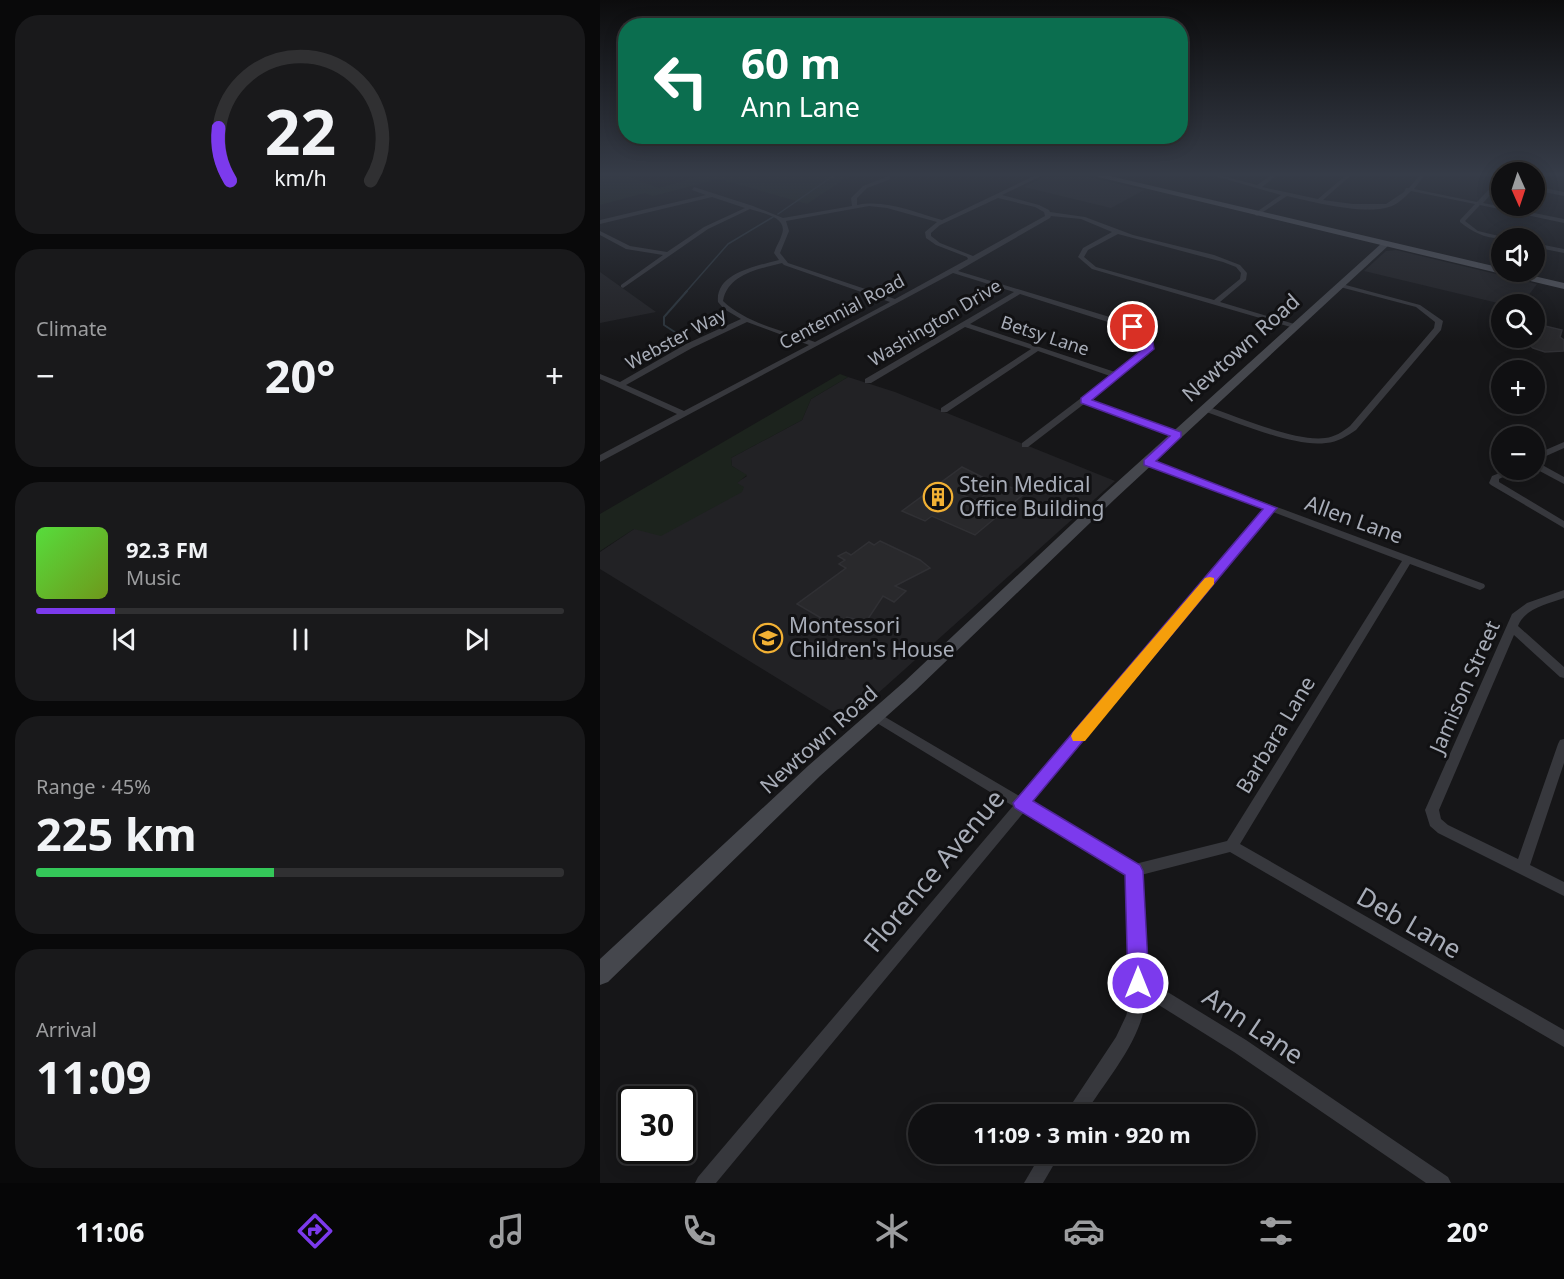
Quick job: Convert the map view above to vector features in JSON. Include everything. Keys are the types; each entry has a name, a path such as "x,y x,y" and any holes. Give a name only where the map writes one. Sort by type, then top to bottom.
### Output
{"main road":[{"path":"1328,231 1564,286"}],"street":[{"path":"623,286 701,231"},
{"path":"782,261 778,249 788,231"},
{"path":"930,231 928,237 938,244 968,254 970,260"},
{"name":"Centennial Road","path":"600,459 1025,231"},
{"path":"1118,231 1085,249 1081,257 1084,262 1094,268 1297,326"},
{"path":"1119,231 1228,262 1241,269 1244,273 1244,280 1215,303"},
{"path":"1475,231 1491,235"},
{"path":"600,234 624,246 667,254"},
{"name":"Newtown Road","path":"600,974 814,771 876,717 1148,462 1385,245"},
{"path":"1545,247 1564,251"},
{"path":"814,344 747,319 722,304 720,298 724,289 742,274 782,261 895,301"},
{"path":"952,271 1142,331 1150,340 1149,349 1025,445"},
{"path":"1206,409 1296,439 1325,441 1347,433 1438,328 1439,321 1418,306 1342,286"},
{"name":"Washington Drive","path":"868,381 1019,292"},
{"name":"Webster Way","path":"620,385 689,346 747,319"},
{"name":"Betsy Lane","path":"963,324 1116,375"},
{"path":"944,411 1036,349"},
{"path":"600,376 683,414"},
{"path":"1084,400 1178,435"},
{"path":"1545,454 1564,445"},
{"name":"Allen Lane","path":"1148,462 1480,586"},
{"path":"1545,470 1564,481"},
{"path":"1496,480 1496,485 1564,525"},
{"name":"Florence Avenue","path":"704,1183 1271,508"},
{"name":"Barbara Lane","path":"1231,846 1408,559"},
{"name":"Jamison Street","path":"1522,868 1443,829 1435,822 1432,810 1512,627 1521,612 1564,594"},
{"path":"1512,627 1564,674"},
{"path":"876,717 1134,871 1231,846"},
{"path":"1564,744 1522,868 1564,889"},
{"name":"Deb Lane","path":"1231,846 1564,1039"},
{"path":"1081,1104 1126,1035 1138,1003 1134,871"},
{"name":"Ann Lane","path":"1138,983 1240,1046 1442,1183"},
{"path":"1039,1181 1047,1164"}],"shaded area":[{"path":"1396,250 1491,273 1491,282 1537,284 1530,294 1491,294 1491,301 1364,271 1386,251"},
{"path":"600,272 656,312 600,323"},
{"path":"840,374 848,377 811,399 802,420 731,458 732,466 747,475 737,483 744,487 742,492 661,536 634,529 600,551 600,514"},
{"path":"848,377 895,392 1115,481 847,721 600,569 600,552 634,529 747,476 732,466 731,458 802,420 811,399"}],"building":[{"path":"1545,326 1562,330 1560,337 1564,340 1564,351 1545,352 1533,348 1545,348"},
{"path":"962,467 982,477 960,494 977,501 1000,483 1025,493 975,535 932,516 925,521 902,511"},
{"path":"880,541 920,560 930,568 895,586 906,591 894,602 883,596 866,622 847,617 839,626 818,621 821,618 797,604 846,568 839,564 845,560 838,556 846,552 851,555 869,542 874,545"}],"waterway":[{"path":"685,293 728,244 749,231"},
{"path":"687,291 664,317 664,325 687,340"}],"slow traffic":[{"path":"1079,736 1210,581"}],"place":[{"name":"Stein Medical Office Building","path":"938,497"},
{"name":"Montessori Children's House","path":"768,638"}],"route":[{"path":"1133,327 1142,331 1149,339 1149,349 1084,400 1178,435 1148,462 1271,508 1021,803 1134,871 1138,983"}]}
